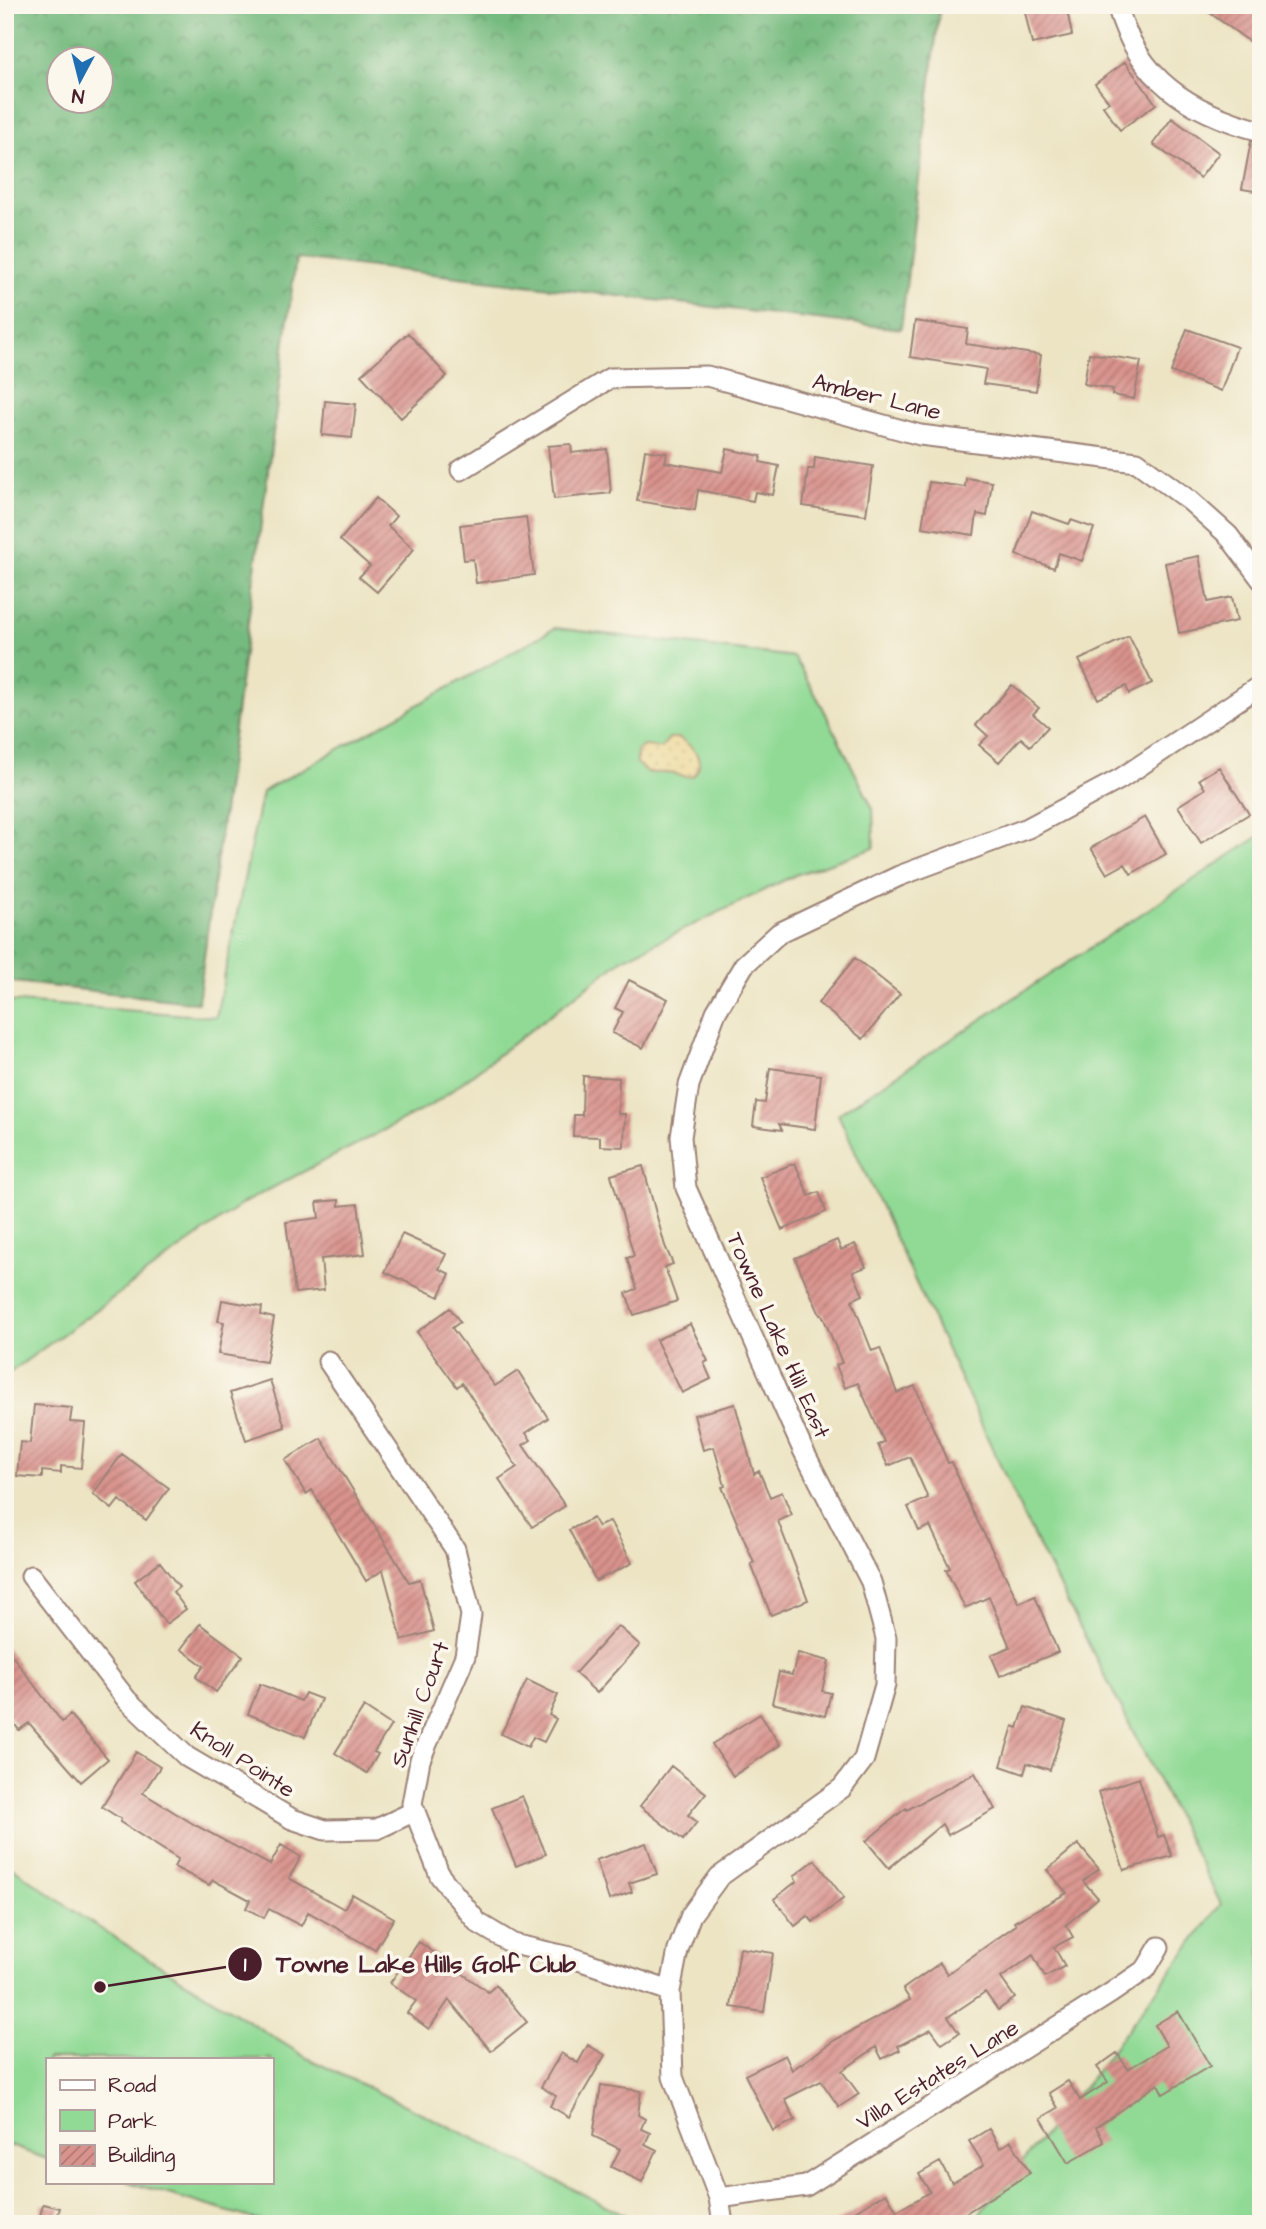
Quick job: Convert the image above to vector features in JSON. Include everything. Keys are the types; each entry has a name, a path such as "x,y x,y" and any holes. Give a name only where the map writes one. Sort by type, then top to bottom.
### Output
{"street":[{"path":"1117,5 1136,50 1155,75 1178,96 1205,113 1261,131"},
{"name":"Amber Lane","path":"461,470 610,378 707,376 920,435 1137,462 1190,501 1228,535 1261,579"},
{"name":"Towne Lake Hill East","path":"723,2224 719,2198 673,2077 670,1991 678,1950 691,1915 719,1877 842,1788 864,1759 885,1685 886,1638 871,1582 803,1451 686,1188 681,1137 689,1085 716,1012 744,965 779,933 899,876 1028,828 1120,779 1261,685"},
{"name":"Sunhill Court","path":"328,1361 455,1549 471,1615 465,1656 420,1760 412,1804 440,1876 478,1923 513,1944 570,1958 670,1991"},
{"name":"Knoll Pointe","path":"31,1576 127,1700 187,1757 292,1819 325,1830 377,1829 415,1811"},
{"name":"Villa Estates Lane","path":"719,2198 807,2186 1111,1993 1146,1969 1159,1947"}],"green space":[{"path":"5,5 940,5 901,329 296,258 198,1003 5,981"},
{"path":"555,628 794,657 822,706 873,809 874,848 795,875 623,959 434,1104 245,1202 5,1376 5,1001 216,1017 262,792"},
{"path":"1261,835 1261,2224 971,2224 1088,2082 1221,1904 1025,1519 838,1114"},
{"path":"5,1862 82,1917 307,2058 642,2224 271,2224 134,2184 273,2184 273,2058 46,2058 46,2159 5,2144"}],"sand":[{"path":"669,738 679,738 697,755 699,765 693,776 648,772 637,763 637,751 640,748 662,748"}],"building":[{"path":"1034,5 1066,5 1072,35 1032,44 1025,12 1035,11"},
{"path":"1199,5 1261,5 1261,50"},
{"path":"1125,62 1156,104 1120,130 1103,106 1109,102 1095,84"},
{"path":"1172,118 1219,153 1200,178 1153,144"},
{"path":"1251,141 1261,143 1261,192 1242,189"},
{"path":"915,321 968,329 966,344 1041,355 1036,391 983,384 986,369 910,357"},
{"path":"1187,329 1237,347 1221,391 1171,372"},
{"path":"408,333 447,376 401,418 361,375"},
{"path":"1089,353 1141,361 1134,399 1112,395 1113,389 1084,384"},
{"path":"325,401 356,404 352,438 322,435"},
{"path":"571,444 572,453 607,449 611,493 554,499 548,446"},
{"path":"727,449 761,456 760,462 779,466 773,495 755,492 753,501 698,490 695,510 637,501 645,450 667,453 665,462 722,472"},
{"path":"815,457 873,466 866,515 803,506 808,469 814,469"},
{"path":"966,478 992,482 987,516 977,514 974,535 922,527 929,482 965,487"},
{"path":"376,498 396,516 388,526 414,549 377,592 359,577 370,566 340,540"},
{"path":"1032,511 1069,524 1071,520 1094,528 1082,561 1059,553 1054,568 1016,555"},
{"path":"526,517 534,575 476,583 473,559 464,560 460,525"},
{"path":"1199,556 1208,602 1232,597 1237,621 1179,633 1165,563"},
{"path":"1129,636 1152,683 1129,694 1126,686 1098,699 1079,660"},
{"path":"1012,685 1039,708 1033,714 1048,727 1030,746 1021,738 999,762 979,745 988,736 976,725"},
{"path":"1219,767 1249,814 1201,843 1178,806 1205,789 1199,779"},
{"path":"1145,817 1166,854 1131,874 1125,864 1107,874 1091,848"},
{"path":"855,958 900,994 863,1039 818,1003"},
{"path":"629,980 668,999 643,1048 612,1033 623,1012 615,1008"},
{"path":"770,1068 821,1075 815,1129 779,1124 782,1130 753,1126 756,1102 765,1103"},
{"path":"583,1076 619,1078 618,1114 625,1114 624,1147 600,1146 600,1137 573,1136 574,1115 582,1115"},
{"path":"795,1163 809,1196 819,1192 826,1212 782,1230 760,1177"},
{"path":"643,1166 665,1246 673,1264 665,1267 677,1301 634,1315 626,1293 637,1289 627,1258 634,1256 611,1175"},
{"path":"339,1200 339,1206 358,1204 365,1254 321,1259 324,1290 295,1293 286,1222 319,1218 317,1202"},
{"path":"402,1234 446,1254 439,1269 450,1274 439,1297 385,1272"},
{"path":"837,1240 841,1250 855,1244 866,1267 853,1272 863,1295 852,1300 872,1351 880,1348 897,1393 915,1386 948,1463 952,1462 971,1508 1019,1603 1035,1596 1058,1652 1000,1676 991,1655 1010,1647 989,1597 965,1608 946,1570 950,1568 930,1526 919,1531 908,1507 928,1498 910,1457 888,1466 878,1445 884,1442 858,1383 845,1388 836,1365 842,1363 795,1258"},
{"path":"222,1300 262,1307 261,1315 274,1318 266,1362 218,1354 224,1322 218,1321"},
{"path":"450,1308 460,1322 452,1328 495,1386 518,1371 548,1418 526,1433 531,1440 523,1445 565,1506 532,1527 499,1479 517,1467 462,1383 457,1387 417,1332"},
{"path":"690,1324 708,1361 704,1363 711,1379 682,1393 656,1340"},
{"path":"270,1380 285,1427 246,1440 230,1393"},
{"path":"735,1404 754,1474 759,1471 770,1497 782,1492 792,1515 778,1521 808,1600 771,1615 751,1564 754,1563 722,1487 725,1486 714,1447 703,1450 694,1415"},
{"path":"34,1405 72,1408 70,1422 85,1423 81,1468 61,1466 61,1473 42,1471 42,1478 17,1476 20,1442 30,1443"},
{"path":"321,1438 409,1582 420,1579 434,1631 402,1640 383,1570 366,1581 312,1490 306,1494 285,1460"},
{"path":"122,1454 169,1488 146,1520 119,1500 112,1509 93,1494"},
{"path":"593,1518 598,1527 610,1521 632,1563 596,1581 569,1530"},
{"path":"160,1562 179,1587 173,1592 186,1609 166,1624 135,1581"},
{"path":"200,1624 243,1656 216,1692 196,1677 204,1666 181,1649"},
{"path":"618,1626 640,1645 597,1693 575,1673"},
{"path":"5,1646 62,1722 70,1715 108,1759 81,1782 29,1723 19,1730 5,1711"},
{"path":"798,1653 829,1661 822,1691 831,1693 825,1716 772,1703 779,1672 792,1675"},
{"path":"527,1680 558,1695 549,1715 556,1719 544,1742 533,1737 528,1747 501,1734"},
{"path":"260,1684 301,1701 305,1693 321,1699 305,1737 248,1714"},
{"path":"364,1707 391,1725 374,1752 378,1754 367,1773 335,1753"},
{"path":"1025,1707 1066,1721 1050,1770 1027,1763 1024,1774 1001,1766 1013,1726 1018,1728"},
{"path":"760,1714 780,1745 733,1776 712,1744"},
{"path":"136,1752 160,1767 143,1793 195,1825 270,1865 281,1845 301,1857 289,1878 344,1909 352,1894 394,1918 375,1950 308,1912 301,1926 269,1909 264,1918 246,1908 250,1900 213,1880 209,1885 174,1867 178,1859 120,1822 121,1819 102,1807"},
{"path":"671,1766 706,1793 688,1815 697,1822 683,1840 640,1806"},
{"path":"975,1773 995,1809 948,1835 942,1824 889,1868 866,1841 906,1808 907,1810"},
{"path":"1139,1778 1158,1837 1164,1835 1172,1856 1124,1870 1098,1792"},
{"path":"522,1796 546,1854 516,1866 492,1808"},
{"path":"646,1843 657,1874 629,1883 632,1892 609,1900 596,1860"},
{"path":"1078,1844 1099,1869 1083,1881 1098,1898 1066,1925 1073,1937 1054,1947 1065,1966 1045,1977 1033,1955 1001,1978 1015,1998 998,2010 985,1992 948,2017 959,2033 942,2044 931,2029 898,2046 900,2050 882,2059 876,2047 842,2071 859,2094 839,2107 821,2081 785,2099 795,2120 773,2131 745,2075 785,2055 792,2070 835,2040 910,2000 903,1989 940,1963 947,1974 1016,1925 1014,1922 1067,1893 1047,1870"},
{"path":"815,1860 844,1898 813,1922 808,1916 795,1926 774,1899 797,1881 794,1876"},
{"path":"419,1942 488,1992 496,1985 527,2022 491,2051 449,2000 429,2029 407,2013 416,2001 390,1983"},
{"path":"740,1948 773,1953 764,2012 731,2007"},
{"path":"1178,2011 1210,2066 1163,2094 1158,2084 1096,2127 1104,2142 1068,2163 1041,2118 1058,2108 1049,2093 1068,2081 1080,2100 1108,2082 1097,2067 1117,2053 1128,2069 1167,2046 1155,2025"},
{"path":"588,2045 605,2055 569,2117 550,2106 556,2096 541,2087 561,2053 578,2063"},
{"path":"601,2085 641,2091 638,2115 645,2119 641,2129 650,2133 645,2144 657,2150 642,2182 611,2167 620,2149 593,2136"},
{"path":"989,2129 1000,2148 1011,2141 1030,2173 948,2224 832,2224 886,2193 897,2211 930,2192 919,2174 940,2162 952,2183 984,2165 969,2141"},
{"path":"43,2204 60,2208 55,2224 38,2224"}],"place":[{"name":"Towne Lake Hills Golf Club","path":"100,1987"}]}
